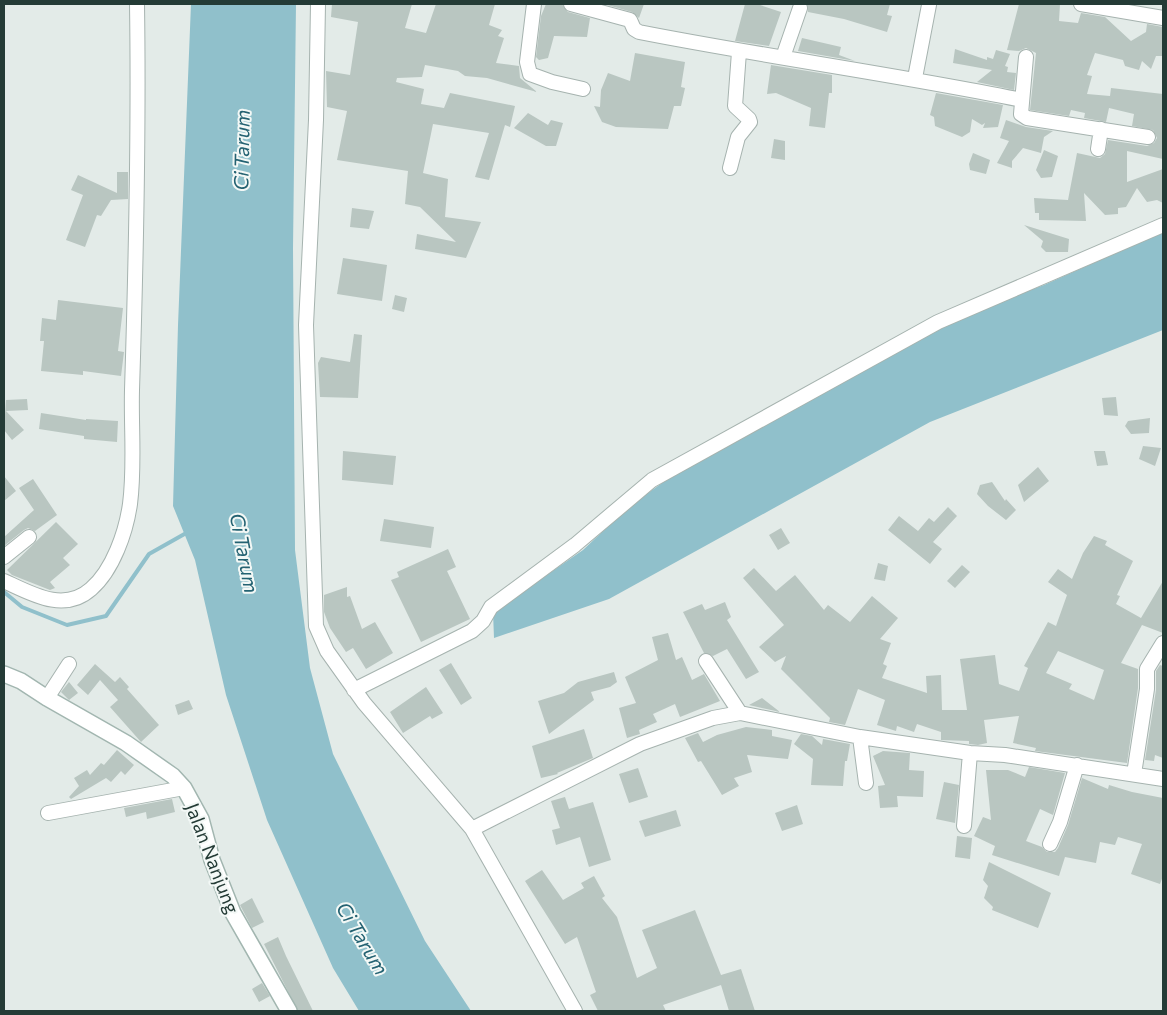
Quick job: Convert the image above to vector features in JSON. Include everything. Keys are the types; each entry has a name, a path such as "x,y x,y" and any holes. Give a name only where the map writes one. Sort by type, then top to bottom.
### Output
{"main road":[{"name":"Jalan Nanjung","path":"4,674 21,680 46,698 126,743 172,776 184,788 201,819 212,860 234,913 289,1011"}],"street":[{"path":"4,581 34,596 47,599 67,601 80,597 92,588 108,566 122,538 130,505 136,302 137,4"},
{"path":"318,4 316,120 306,324 316,626 328,651 354,690 472,829 575,1011"},
{"path":"534,4 527,62 528,71 534,76 552,82 583,89"},
{"path":"572,4 630,20 634,29 639,32 739,52 915,78 1022,100"},
{"path":"1080,4 1163,18"},
{"path":"915,78 929,6"},
{"path":"783,58 800,8"},
{"path":"730,168 738,137 750,122 735,106 739,52"},
{"path":"1026,57 1021,114 1026,118 1148,137"},
{"path":"1098,149 1101,129"},
{"path":"354,690 472,631 483,621 491,607 575,545 652,480 938,322 1163,225"},
{"path":"4,557 29,537"},
{"path":"1134,774 1147,690 1148,669 1163,644"},
{"path":"706,661 740,713"},
{"path":"46,698 69,664"},
{"path":"472,829 640,744 713,718 740,713 860,737 970,753 1005,755 1163,778"},
{"path":"860,737 866,783"},
{"path":"964,826 970,753"},
{"path":"1050,844 1060,822 1077,765"},
{"path":"48,813 184,788"}],"water":[{"name":"Ci Tarum","path":"191,4 296,4 293,248 295,550 310,668 333,754 425,941 471,1011 359,1011 333,968 267,820 226,695 195,560 173,506"},
{"path":"1163,232 1163,330 930,422 609,599 494,638 493,612 583,550 630,506 676,473 975,310 1044,285"}],"building":[{"path":"332,4 412,4 405,28 426,33 436,4 495,4 489,25 502,30 498,36 504,38 496,63 519,66 520,78 537,92 487,78 465,76 458,71 425,65 422,77 397,78 396,82 424,89 421,104 444,108 450,93 515,106 510,127 505,125 489,180 475,177 489,133 433,124 423,173 448,179 445,217 481,222 466,258 415,249 417,234 456,242 420,207 405,204 408,171 337,160 347,111 327,107 326,71 350,75 358,22 331,17"},
{"path":"546,4 562,4 568,12 590,18 587,37 554,36 548,58 539,60 536,57 541,16"},
{"path":"604,4 644,4 639,18 632,12"},
{"path":"745,4 757,4 781,12 769,46 735,41"},
{"path":"807,4 890,4 887,15 892,16 887,32 844,19 808,12"},
{"path":"1019,4 1060,4 1059,21 1078,23 1081,13 1105,17 1131,41 1146,32 1147,24 1163,27 1163,56 1156,56 1151,69 1142,61 1139,70 1125,66 1123,60 1095,53 1087,75 1092,76 1087,94 1110,96 1111,88 1163,94 1163,159 1127,151 1127,182 1163,169 1163,203 1157,200 1147,202 1137,188 1126,207 1118,208 1118,214 1105,215 1084,193 1086,221 1039,220 1039,213 1035,213 1034,198 1068,200 1077,153 1100,158 1105,154 1108,140 1147,146 1154,143 1157,138 1153,130 1132,126 1134,114 1109,108 1106,122 1084,118 1085,113 1071,110 1069,116 1030,110 1036,53 1026,48 1019,51 1007,50"},
{"path":"802,38 841,47 839,55 855,61 798,51"},
{"path":"955,49 987,60 987,57 993,59 996,50 1010,54 1005,66 1008,67 1007,72 1016,73 1014,90 977,82 992,70 953,63"},
{"path":"635,53 685,62 681,87 685,88 681,106 674,106 668,129 616,127 602,122 594,106 600,107 601,90 608,73 630,81"},
{"path":"771,65 832,75 832,93 829,93 825,128 809,126 811,108 776,93 767,94"},
{"path":"936,93 1003,105 998,127 983,128 985,123 982,125 972,119 970,132 962,137 935,126 934,117 930,115"},
{"path":"528,113 548,125 551,120 563,123 556,146 546,146 514,128"},
{"path":"1006,120 1026,127 1053,131 1044,137 1041,153 1023,148 1012,161 1012,168 997,163 1009,141 1000,138"},
{"path":"774,139 785,141 785,160 771,158"},
{"path":"1044,150 1058,156 1052,177 1041,178 1036,170"},
{"path":"973,153 990,160 986,174 970,170 969,164"},
{"path":"117,172 128,172 128,199 111,200 101,216 97,215 85,247 66,240 83,195 71,190 78,175 117,193"},
{"path":"352,208 374,211 369,229 350,227"},
{"path":"1024,225 1069,239 1068,252 1046,252 1041,247 1043,241"},
{"path":"343,258 387,265 382,301 337,294"},
{"path":"395,295 407,298 404,312 392,309"},
{"path":"58,300 123,308 118,351 124,352 121,376 83,371 83,375 41,371 44,341 40,341 42,318 56,320"},
{"path":"354,334 362,335 358,398 320,397 318,363 321,357 350,362"},
{"path":"1116,397 1118,416 1104,415 1102,398"},
{"path":"27,399 28,410 6,411 24,430 12,440 4,430 6,400"},
{"path":"41,413 86,420 118,421 117,442 84,439 84,436 39,429"},
{"path":"1150,418 1149,433 1131,434 1125,426 1128,421"},
{"path":"1143,446 1161,448 1155,466 1139,459"},
{"path":"343,451 396,456 393,485 342,480"},
{"path":"1094,451 1105,451 1108,465 1097,466"},
{"path":"1038,467 1049,481 1024,502 1018,485"},
{"path":"4,476 16,491 4,501"},
{"path":"33,479 57,515 35,531 28,528 24,530 4,546 4,537 34,510 19,488"},
{"path":"992,482 1005,501 1006,499 1016,510 1006,520 988,506 977,494 980,485"},
{"path":"948,507 957,516 933,542 942,549 930,564 888,530 899,516 918,531 929,518 934,522"},
{"path":"384,519 434,527 431,548 380,541"},
{"path":"56,522 78,544 63,558 70,565 50,582 55,588 50,590 12,575 7,570"},
{"path":"781,528 790,543 778,550 769,535"},
{"path":"1094,536 1107,541 1105,545 1133,561 1117,595 1120,596 1116,604 1141,618 1163,581 1163,633 1142,625 1121,663 1138,669 1138,688 1127,763 1035,751 1036,748 1013,743 1019,716 984,720 987,743 978,745 969,744 969,741 941,740 941,732 917,724 914,732 897,726 896,731 877,725 885,700 858,689 845,725 829,722 830,718 781,669 786,656 775,662 759,647 784,625 743,578 754,568 776,591 795,575 824,610 828,605 850,622 872,596 898,618 880,639 891,643 883,664 887,666 882,678 927,693 926,676 941,675 942,710 967,710 960,659 995,655 999,684 1019,691 1028,668 1024,666 1048,622 1056,626 1067,595 1048,582 1058,569 1072,579 1083,553","holes":["1058,651 1104,670 1094,700 1069,689 1072,684 1046,673"]},
{"path":"448,549 456,567 447,571 470,619 421,642 391,580 399,577 397,572"},
{"path":"878,563 888,566 885,581 874,579"},
{"path":"962,565 970,572 955,588 947,581"},
{"path":"347,587 347,597 350,596 362,629 375,622 393,653 366,669 353,648 346,652 330,628 324,612 324,595"},
{"path":"725,602 731,617 727,620 759,672 746,679 727,649 713,656 704,653 683,612 702,604 705,610"},
{"path":"668,633 676,660 682,657 692,680 704,674 720,701 680,717 675,704 653,714 657,722 639,730 640,734 627,738 619,708 636,703 625,677 658,660 652,637"},
{"path":"451,663 472,698 461,705 439,670"},
{"path":"95,664 115,682 120,677 129,687 127,689 159,725 141,742 110,707 118,700 100,680 88,695 77,685"},
{"path":"1160,665 1163,666 1163,758 1155,755 1154,761 1145,760 1156,690 1156,671"},
{"path":"614,672 617,682 610,687 591,692 594,700 549,734 538,701 564,693 578,682"},
{"path":"69,682 78,693 69,700 61,692"},
{"path":"426,687 443,713 432,719 430,716 403,733 390,712"},
{"path":"762,698 780,712 749,705"},
{"path":"189,700 193,709 178,715 175,705"},
{"path":"746,727 772,730 772,736 792,740 788,759 747,755 752,772 734,778 739,786 722,795 701,761 698,762 685,738 698,733 703,742 717,735"},
{"path":"584,729 593,758 558,774 541,778 532,746"},
{"path":"801,734 812,736 822,745 823,739 850,744 847,761 845,761 843,786 811,785 813,759 794,744"},
{"path":"117,750 134,765 125,775 121,771 111,782 106,778 71,799 69,797 79,786 74,778 87,770 90,775 101,763 104,765"},
{"path":"883,751 910,753 909,770 924,771 923,797 897,796 898,807 880,808 878,786 885,785 873,756"},
{"path":"1029,767 1065,773 1053,815 1040,809 1026,841 1042,847 1047,852 1055,852 1058,848 1068,825 1082,778 1108,789 1109,785 1163,798 1163,876 1160,884 1131,874 1142,844 1118,837 1115,845 1100,842 1096,863 1065,857 1059,876 992,855 995,846 974,836 983,817 991,820 986,770 1008,770 1025,777"},
{"path":"638,768 648,797 629,803 619,774"},
{"path":"944,782 959,785 955,823 936,819"},
{"path":"565,797 569,809 593,802 611,860 589,867 580,837 556,845 552,830 560,828 551,801"},
{"path":"172,799 175,812 147,819 146,812 126,817 124,808"},
{"path":"797,805 803,824 782,831 775,813"},
{"path":"676,810 681,826 645,837 639,821"},
{"path":"957,836 972,838 970,859 955,857"},
{"path":"989,862 1051,893 1038,928 992,910 993,907 984,898 988,886 983,880"},
{"path":"542,870 563,900 584,888 581,883 594,876 605,896 602,898 617,917 637,978 657,968 642,930 695,910 721,975 741,969 755,1011 729,1011 721,985 663,1005 666,1011 598,1011 590,995 596,992 577,937 565,944 525,881"},
{"path":"252,898 264,922 252,928 240,905"},
{"path":"278,937 313,1011 298,1011 264,944"},
{"path":"262,983 270,996 259,1002 252,989"}],"waterway":[{"path":"4,592 22,607 67,625 106,616 149,554 188,532"}]}
